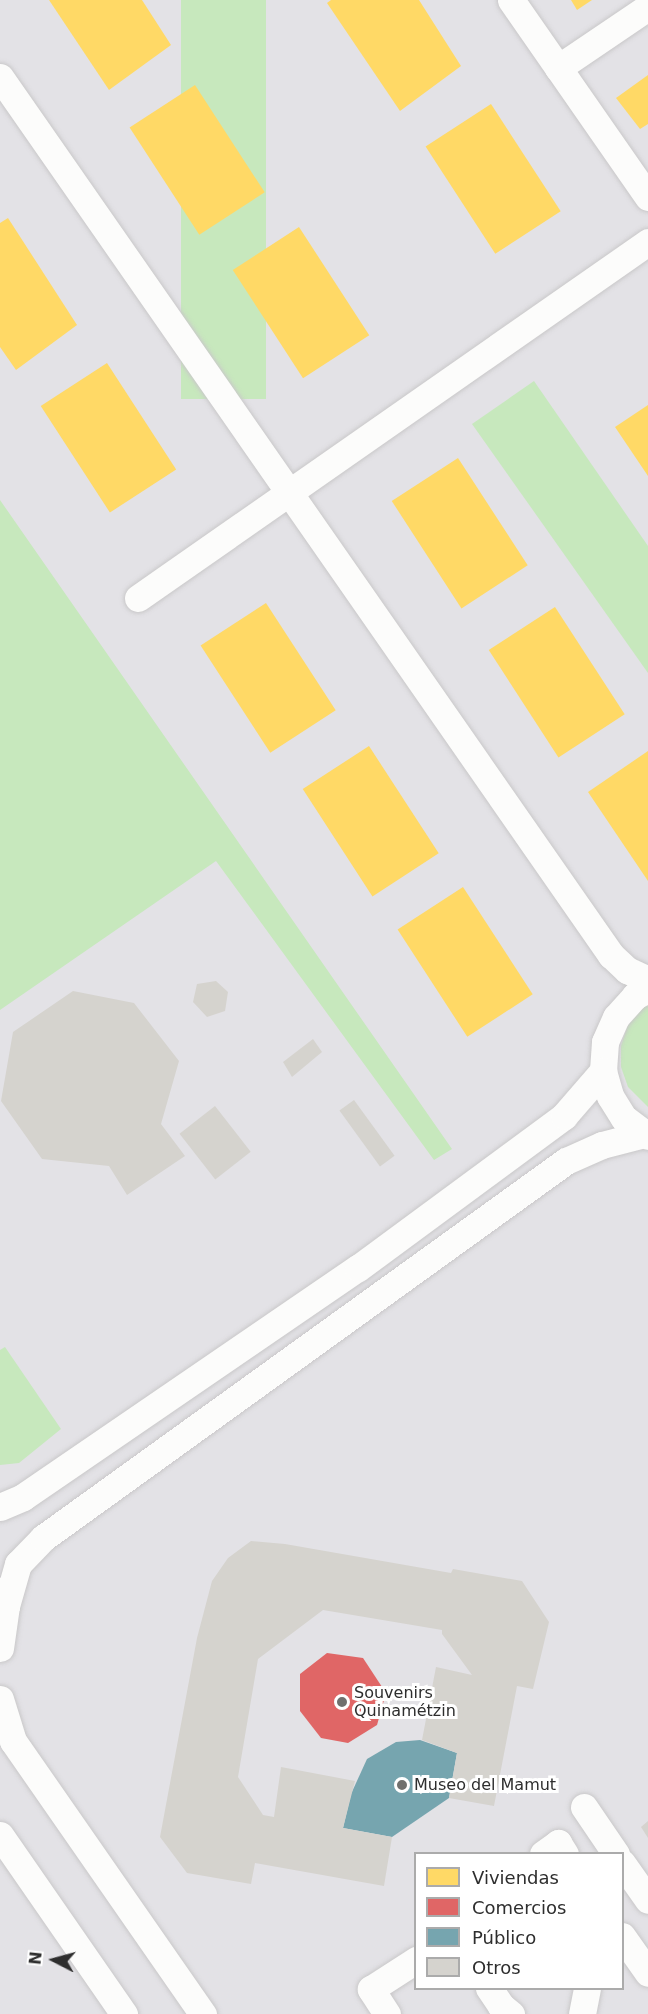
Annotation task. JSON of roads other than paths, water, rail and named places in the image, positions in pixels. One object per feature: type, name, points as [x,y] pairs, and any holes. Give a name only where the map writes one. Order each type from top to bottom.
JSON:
[{"type":"street","points":[[511,0],[648,197]]},
{"type":"street","points":[[558,68],[648,7]]},
{"type":"street","points":[[0,77],[611,955],[627,970],[648,980]]},
{"type":"street","points":[[138,598],[648,242]]},
{"type":"street","points":[[611,955],[618,994],[616,1017]]},
{"type":"street","points":[[646,1135],[624,1118],[614,1103],[603,1071],[605,1042],[616,1017],[635,996],[648,989]]},
{"type":"street","points":[[0,1507],[22,1497],[358,1268],[564,1116],[603,1071]]},
{"type":"street","points":[[1,1646],[3,1593],[18,1564],[43,1538],[566,1161],[602,1145],[646,1135]]},
{"type":"street","points":[[0,1699],[13,1742],[203,2014]]},
{"type":"street","points":[[584,1807],[615,1852]]},
{"type":"street","points":[[0,1835],[124,2014]]},
{"type":"street","points":[[546,1852],[558,1843],[564,1852]]},
{"type":"street","points":[[624,1866],[648,1900]]},
{"type":"street","points":[[626,1949],[648,1973]]},
{"type":"street","points":[[387,2014],[371,1989],[414,1961]]},
{"type":"street","points":[[582,2014],[587,1990]]},
{"type":"place","name":"Souvenirs Quinamétzin","points":[[342,1702]]},
{"type":"place","name":"Museo del Mamut","points":[[402,1785]]}]
